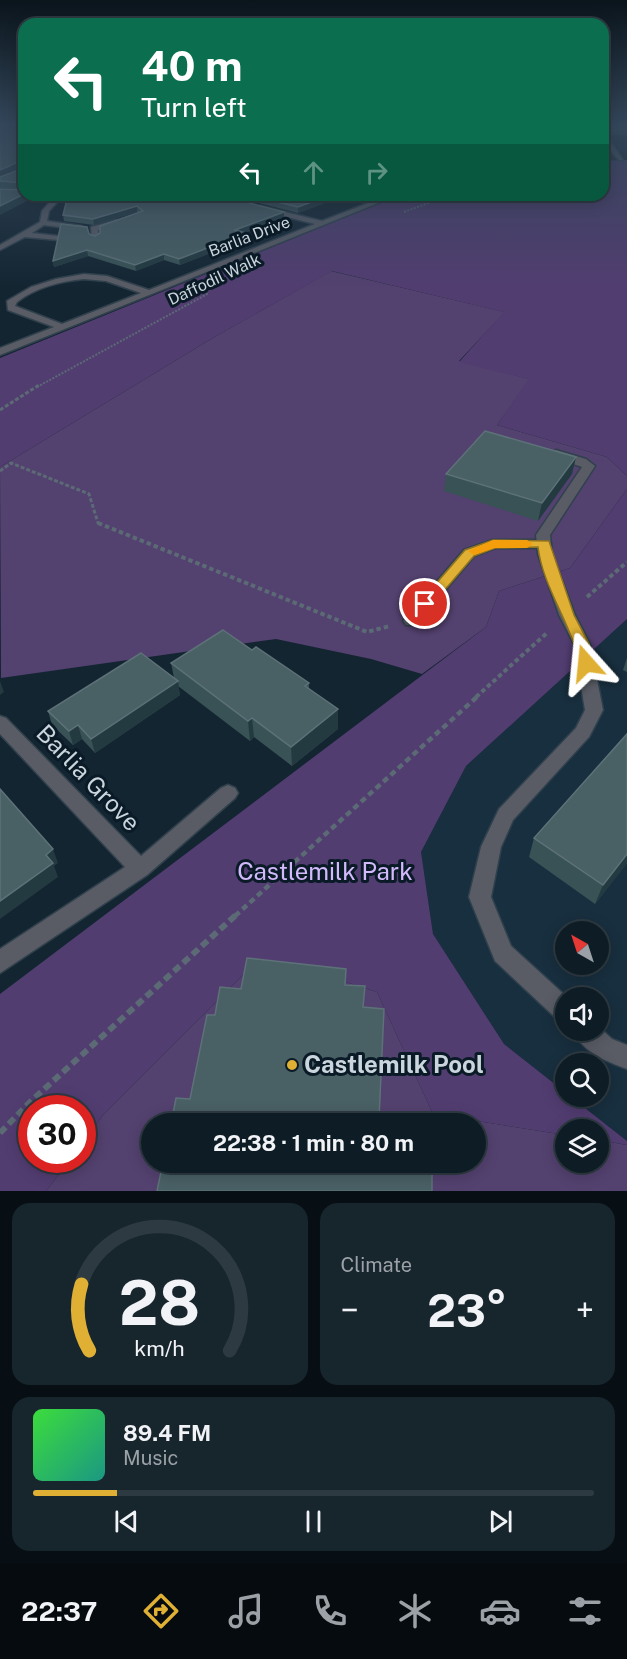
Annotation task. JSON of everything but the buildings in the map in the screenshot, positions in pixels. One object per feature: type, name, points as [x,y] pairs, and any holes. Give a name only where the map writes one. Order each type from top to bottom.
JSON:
[{"type":"street","points":[[1,247],[42,223],[46,211],[55,201]]},
{"type":"street","name":"Barlia Drive","points":[[0,352],[379,201]]},
{"type":"street","points":[[250,205],[323,224]]},
{"type":"street","points":[[42,223],[94,234],[127,220]]},
{"type":"street","points":[[23,234],[55,238]]},
{"type":"street","points":[[62,327],[11,308],[10,303],[29,291],[76,276],[102,276],[147,292]]},
{"type":"street","points":[[538,449],[589,466],[543,535],[545,554],[567,615],[582,644],[594,710],[583,732],[506,815],[491,847],[480,897],[503,954],[555,1002]]},
{"type":"street","points":[[411,621],[470,553],[493,544],[544,544]]},
{"type":"street","name":"Barlia Grove","points":[[0,723],[140,869]]},
{"type":"street","points":[[0,962],[140,869],[228,793]]},
{"type":"street","points":[[596,1041],[603,1048],[627,1057]]},
{"type":"path","points":[[397,215],[434,201]]},
{"type":"path","name":"Daffodil Walk","points":[[0,410],[84,360],[195,299],[216,290]]},
{"type":"path","points":[[0,471],[11,463],[89,494],[98,523],[368,632],[411,621]]},
{"type":"path","points":[[0,1133],[38,1094],[387,776],[627,562]]},
{"type":"shaded area","points":[[331,271],[505,312],[459,361],[530,379],[497,425],[607,457],[627,476],[627,489],[570,568],[499,591],[486,627],[422,674],[371,659],[276,639],[1,678],[0,467],[211,339]]},
{"type":"shaded area","points":[[627,619],[627,1141],[609,1127],[609,1119],[599,1119],[584,1107],[609,1107],[609,1053],[555,1053],[555,1084],[504,1044],[433,934],[421,852],[466,766]]},
{"type":"shaded area","points":[[280,961],[377,992],[433,1113],[141,1113],[141,1173],[486,1173],[486,1122],[555,1133],[555,1173],[609,1173],[609,1142],[627,1145],[627,1191],[46,1191],[60,1173],[96,1173],[96,1125],[103,1115],[248,970]]},
{"type":"green space","points":[[609,179],[627,179],[627,476],[607,457],[497,425],[529,379],[459,362],[504,312],[332,271],[211,339],[0,467],[0,358],[385,201],[609,201]]},
{"type":"green space","name":"Castlemilk Park","points":[[627,489],[627,619],[466,766],[421,852],[433,934],[504,1044],[555,1084],[555,1107],[584,1107],[599,1119],[555,1119],[555,1133],[486,1122],[486,1113],[433,1113],[377,992],[280,961],[248,970],[103,1115],[96,1125],[96,1095],[18,1095],[18,1173],[60,1173],[46,1191],[0,1191],[0,994],[486,627],[499,591],[570,568]]},
{"type":"green space","name":"Castlemilk Park","points":[[609,1127],[627,1141],[627,1145],[609,1142]]},
{"type":"slow traffic","points":[[474,551],[493,544],[527,544]]},
{"type":"place","name":"Castlemilk Pool","points":[[292,1065]]},
{"type":"route","points":[[425,604],[470,553],[493,544],[544,544],[545,554],[567,615],[582,644],[586,663]]}]
